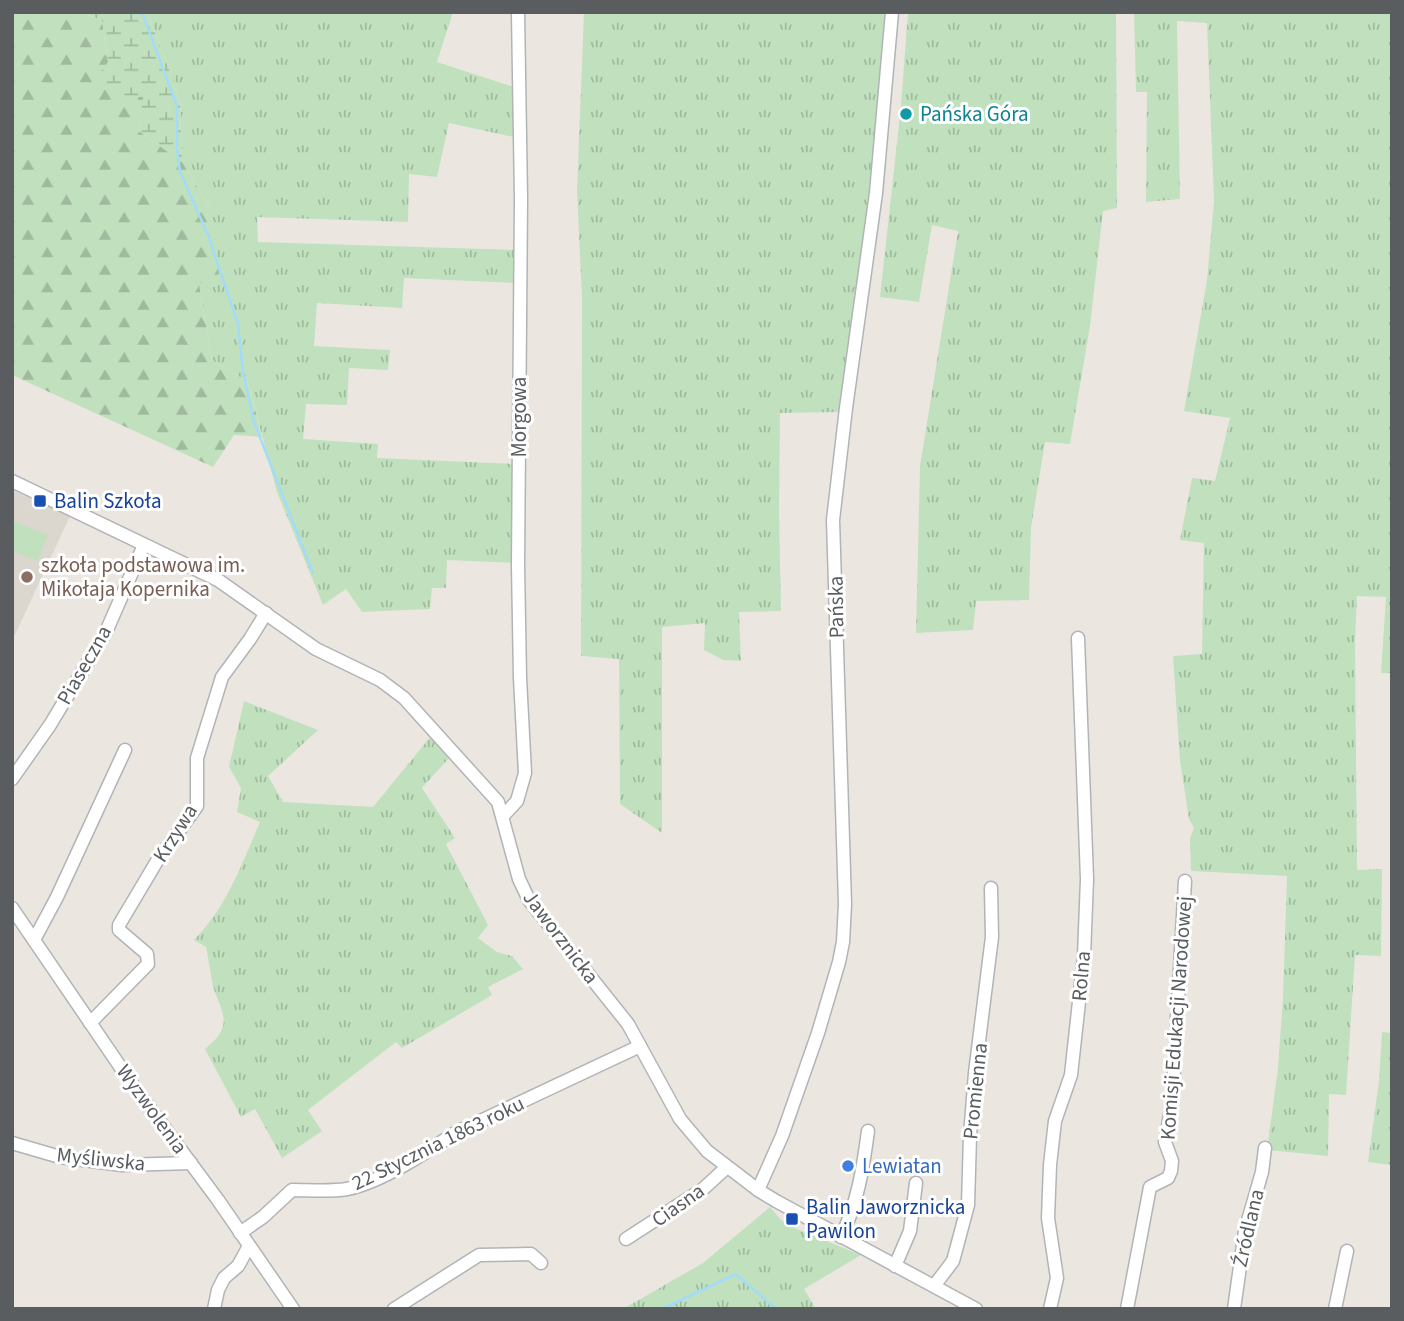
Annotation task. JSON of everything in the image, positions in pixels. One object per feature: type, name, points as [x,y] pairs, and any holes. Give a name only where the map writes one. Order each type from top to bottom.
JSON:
[{"type":"street","name":"Morgowa","points":[[503,816],[516,801],[525,773],[518,565],[521,199],[518,12]]},
{"type":"street","name":"Pańska","points":[[758,1190],[782,1136],[818,1033],[843,942],[845,904],[833,520],[841,442],[876,193],[892,12]]},
{"type":"street","name":"Jaworznicka","points":[[12,481],[218,580],[316,649],[380,680],[404,698],[490,790],[498,802],[519,879],[529,900],[628,1024],[680,1119],[696,1140],[758,1190],[976,1309]]},
{"type":"street","name":"Piaseczna","points":[[12,779],[50,725],[106,632],[144,545]]},
{"type":"street","name":"Krzywa","points":[[90,1023],[148,964],[147,954],[119,930],[119,925],[157,861],[197,806],[197,758],[222,677],[266,613]]},
{"type":"street","name":"Rolna","points":[[1050,1309],[1057,1278],[1048,1218],[1050,1165],[1055,1121],[1071,1075],[1084,956],[1087,892],[1078,638]]},
{"type":"street","points":[[34,940],[57,897],[125,750]]},
{"type":"street","name":"Komisji Edukacji Narodowej","points":[[1127,1309],[1150,1187],[1168,1178],[1171,1171],[1172,1161],[1165,1142],[1172,1104],[1185,881]]},
{"type":"street","name":"Promienna","points":[[934,1286],[953,1261],[968,1205],[974,1086],[992,937],[991,888]]},
{"type":"street","name":"Wyzwolenia","points":[[12,908],[132,1084],[240,1233],[289,1308]]},
{"type":"street","name":"22 Stycznia 1863 roku","points":[[240,1233],[263,1217],[292,1190],[335,1191],[369,1182],[430,1150],[455,1133],[640,1046]]},
{"type":"street","points":[[841,1237],[853,1213],[862,1179],[869,1131]]},
{"type":"street","name":"Myśliwska","points":[[12,1143],[60,1157],[122,1165],[191,1163]]},
{"type":"street","name":"Źródlana","points":[[1234,1309],[1245,1231],[1262,1172],[1265,1148]]},
{"type":"street","name":"Ciasna","points":[[626,1239],[703,1189],[727,1167]]},
{"type":"street","points":[[895,1266],[910,1231],[916,1183]]},
{"type":"street","points":[[214,1309],[218,1290],[225,1278],[238,1266],[248,1246]]},
{"type":"street","points":[[1335,1309],[1347,1251]]},
{"type":"street","points":[[394,1309],[479,1255],[531,1254],[541,1263]]},
{"type":"shaded area","name":"szkoła podstawowa im. Mikołaja Kopernika","points":[[12,490],[70,516],[14,637],[12,637]]},
{"type":"green space","points":[[12,12],[80,12],[102,20],[108,62],[144,97],[139,131],[182,162],[211,209],[219,274],[199,284],[212,360],[248,382],[262,437],[234,435],[213,467],[12,375]]},
{"type":"green space","points":[[80,12],[147,12],[180,105],[182,162],[139,131],[143,97],[125,96],[95,80],[108,62],[102,20]]},
{"type":"green space","points":[[147,12],[453,12],[437,62],[514,87],[514,137],[449,123],[437,177],[409,174],[408,222],[257,217],[258,242],[516,250],[515,283],[404,278],[402,308],[317,303],[314,346],[390,350],[388,370],[349,368],[347,405],[306,404],[303,439],[378,444],[377,458],[515,464],[514,563],[447,560],[446,588],[432,588],[430,609],[362,612],[346,589],[323,605],[277,492],[248,382],[212,360],[199,284],[211,209],[182,162],[180,105]]},
{"type":"green space","points":[[584,12],[888,12],[873,192],[841,412],[780,413],[781,611],[739,612],[741,661],[723,660],[704,650],[705,623],[662,627],[662,833],[620,804],[619,659],[581,656],[582,298],[577,191]]},
{"type":"green space","points":[[908,12],[1116,12],[1117,208],[1103,211],[1090,326],[1070,444],[1045,442],[1031,528],[1029,600],[976,601],[973,630],[916,633],[920,466],[958,231],[932,225],[919,302],[880,297],[901,106]]},
{"type":"green space","points":[[1134,12],[1392,12],[1392,673],[1381,673],[1386,597],[1357,596],[1355,641],[1357,870],[1382,869],[1381,956],[1355,955],[1346,1095],[1329,1094],[1328,1156],[1267,1150],[1278,1068],[1287,876],[1191,871],[1190,838],[1194,828],[1189,819],[1180,761],[1173,656],[1202,654],[1204,543],[1180,540],[1192,478],[1215,481],[1230,418],[1184,411],[1207,280],[1214,201],[1207,23],[1177,21],[1180,199],[1146,202],[1147,92],[1136,92]]},
{"type":"green space","points":[[12,521],[48,535],[37,561],[12,551]]},
{"type":"green space","points":[[244,701],[318,730],[268,776],[283,802],[373,807],[431,736],[450,757],[422,788],[455,838],[446,844],[488,925],[478,938],[497,952],[512,956],[523,969],[488,987],[492,995],[402,1048],[396,1042],[308,1110],[322,1131],[282,1158],[255,1109],[241,1117],[205,1049],[220,1033],[224,1019],[213,986],[206,947],[194,940],[225,899],[260,822],[237,812],[241,788],[229,767]]},
{"type":"green space","points":[[1382,1032],[1392,1033],[1392,1165],[1368,1162],[1379,1081]]},
{"type":"green space","points":[[770,1207],[781,1220],[797,1229],[861,1255],[804,1289],[816,1309],[623,1309],[703,1263]]},
{"type":"waterway","points":[[142,12],[177,106],[180,172],[208,235],[238,324],[243,372],[254,422],[313,573]]},
{"type":"waterway","points":[[662,1309],[736,1274],[776,1309]]},
{"type":"place","name":"Pańska Góra","points":[[906,114]]},
{"type":"place","name":"Balin Szkoła","points":[[40,501]]},
{"type":"place","name":"szkoła podstawowa im. Mikołaja Kopernika","points":[[27,577]]},
{"type":"place","name":"Lewiatan","points":[[848,1166]]},
{"type":"place","name":"Balin Jaworznicka Pawilon","points":[[792,1219]]}]
